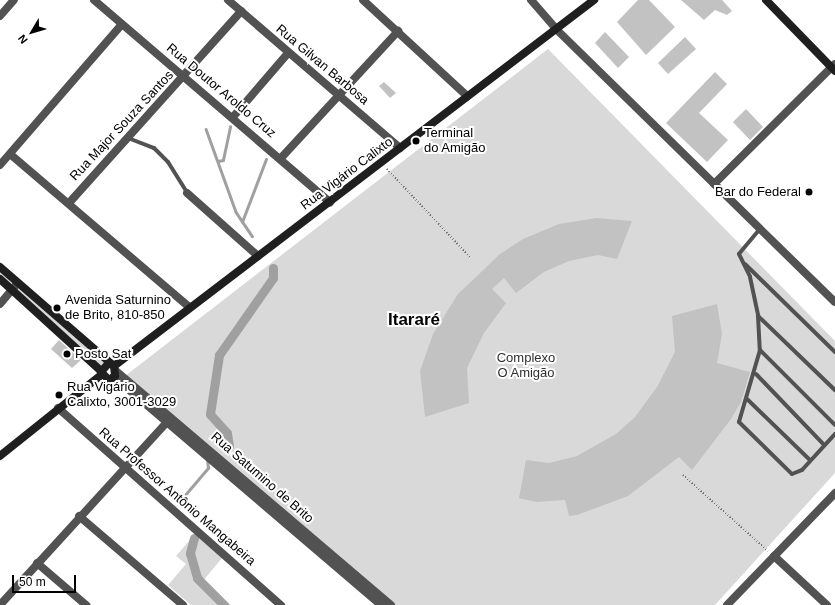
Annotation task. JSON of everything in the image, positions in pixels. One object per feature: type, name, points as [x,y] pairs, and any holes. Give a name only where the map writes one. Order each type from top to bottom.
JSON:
[{"type":"main road","name":"Rua Vigário Calixto","points":[[101,373],[113,369],[189,307],[330,202],[594,0]]},
{"type":"main road","points":[[766,0],[834,68]]},
{"type":"main road","name":"Rua Satumino de Brito","points":[[0,267],[15,286],[101,373]]},
{"type":"main road","name":"Rua Satumino de Brito","points":[[0,279],[15,286],[113,369]]},
{"type":"main road","points":[[0,456],[101,373],[107,379],[113,369]]},
{"type":"street","points":[[0,16],[14,0]]},
{"type":"street","name":"Rua Doutor Aroldo Cruz","points":[[94,0],[281,158],[330,202]]},
{"type":"street","name":"Rua Gilvan Barbosa","points":[[228,0],[400,148]]},
{"type":"street","points":[[363,0],[467,96]]},
{"type":"street","points":[[531,0],[556,29],[835,302]]},
{"type":"street","name":"Rua Major Souza Santos","points":[[68,203],[185,76],[241,11]]},
{"type":"street","points":[[0,165],[122,24]]},
{"type":"street","points":[[281,158],[340,96],[398,31]]},
{"type":"street","points":[[233,117],[288,53]]},
{"type":"street","points":[[714,184],[834,68]]},
{"type":"street","points":[[10,154],[189,307]]},
{"type":"street","points":[[187,193],[258,256]]},
{"type":"street","points":[[0,304],[15,286]]},
{"type":"street","name":"Rua Satumino de Brito","points":[[113,369],[380,603],[391,605]]},
{"type":"street","name":"Rua Professor Antônio Mangabeira","points":[[58,408],[281,605]]},
{"type":"street","points":[[4,601],[79,516],[170,419]]},
{"type":"street","points":[[727,605],[835,493]]},
{"type":"street","points":[[79,516],[183,605]]},
{"type":"street","points":[[774,556],[827,605]]},
{"type":"street","points":[[38,563],[86,605]]},
{"type":"lane","points":[[128,138],[154,148],[168,162],[187,193]]},
{"type":"lane","points":[[760,230],[740,250],[742,261],[750,276],[758,316],[760,350],[756,374],[739,422],[788,472],[802,470],[835,434]]},
{"type":"lane","points":[[742,261],[835,352]]},
{"type":"lane","points":[[758,316],[835,390]]},
{"type":"lane","points":[[760,350],[835,425]]},
{"type":"lane","points":[[756,374],[824,445]]},
{"type":"lane","points":[[747,399],[810,460]]},
{"type":"path","points":[[381,163],[471,258]]},
{"type":"path","points":[[683,475],[774,556]]},
{"type":"green space","name":"Complexo O Amigão","points":[[548,49],[835,341],[835,473],[715,605],[390,605],[125,376]]},
{"type":"green space","points":[[0,268],[105,363],[100,368],[0,277]]},
{"type":"green space","points":[[195,534],[222,558],[203,581],[231,605],[191,605],[168,585],[186,564],[176,556]]},
{"type":"building","points":[[638,0],[649,0],[675,27],[646,55],[617,22]]},
{"type":"building","points":[[681,0],[722,0],[732,11],[727,15],[715,10],[704,20]]},
{"type":"building","points":[[605,32],[629,57],[618,68],[595,43]]},
{"type":"building","points":[[685,37],[696,49],[668,74],[658,63]]},
{"type":"building","points":[[715,72],[727,84],[699,113],[728,140],[707,162],[666,123]]},
{"type":"building","points":[[384,82],[396,93],[390,98],[379,86]]},
{"type":"building","points":[[746,109],[763,127],[750,140],[733,122]]},
{"type":"building","points":[[596,218],[632,221],[617,259],[598,255],[569,261],[544,272],[516,293],[504,278],[492,289],[506,303],[484,333],[467,368],[469,403],[425,417],[420,371],[433,334],[458,294],[500,254],[523,239],[559,224]]},
{"type":"building","points":[[717,304],[722,334],[717,363],[750,372],[741,402],[731,419],[692,470],[679,457],[628,496],[577,515],[569,516],[565,500],[536,502],[519,498],[526,460],[549,463],[577,456],[616,434],[635,417],[657,387],[675,352],[672,316]]},
{"type":"building","name":"Posto Sat","points":[[59,340],[81,360],[72,368],[51,349]]},
{"type":"waterway","points":[[218,161],[223,160],[230,127]]},
{"type":"waterway","points":[[206,129],[236,212],[252,236]]},
{"type":"waterway","points":[[242,222],[266,159]]},
{"type":"waterway","points":[[229,446],[227,433],[210,414],[219,355],[273,278],[273,268]]},
{"type":"waterway","points":[[179,502],[208,468],[207,460]]},
{"type":"waterway","points":[[194,538],[190,553],[197,578],[224,605]]},
{"type":"place","name":"Terminal do Amigão","points":[[416,141]]},
{"type":"place","name":"Bar do Federal","points":[[809,192]]},
{"type":"place","name":"Avenida Saturnino de Brito, 810-850","points":[[57,308]]},
{"type":"place","name":"Posto Sat","points":[[67,354]]},
{"type":"place","name":"Rua Vigário Calixto, 3001-3029","points":[[59,395]]},
{"type":"district","name":"Itararé","points":[[414,320]]}]
